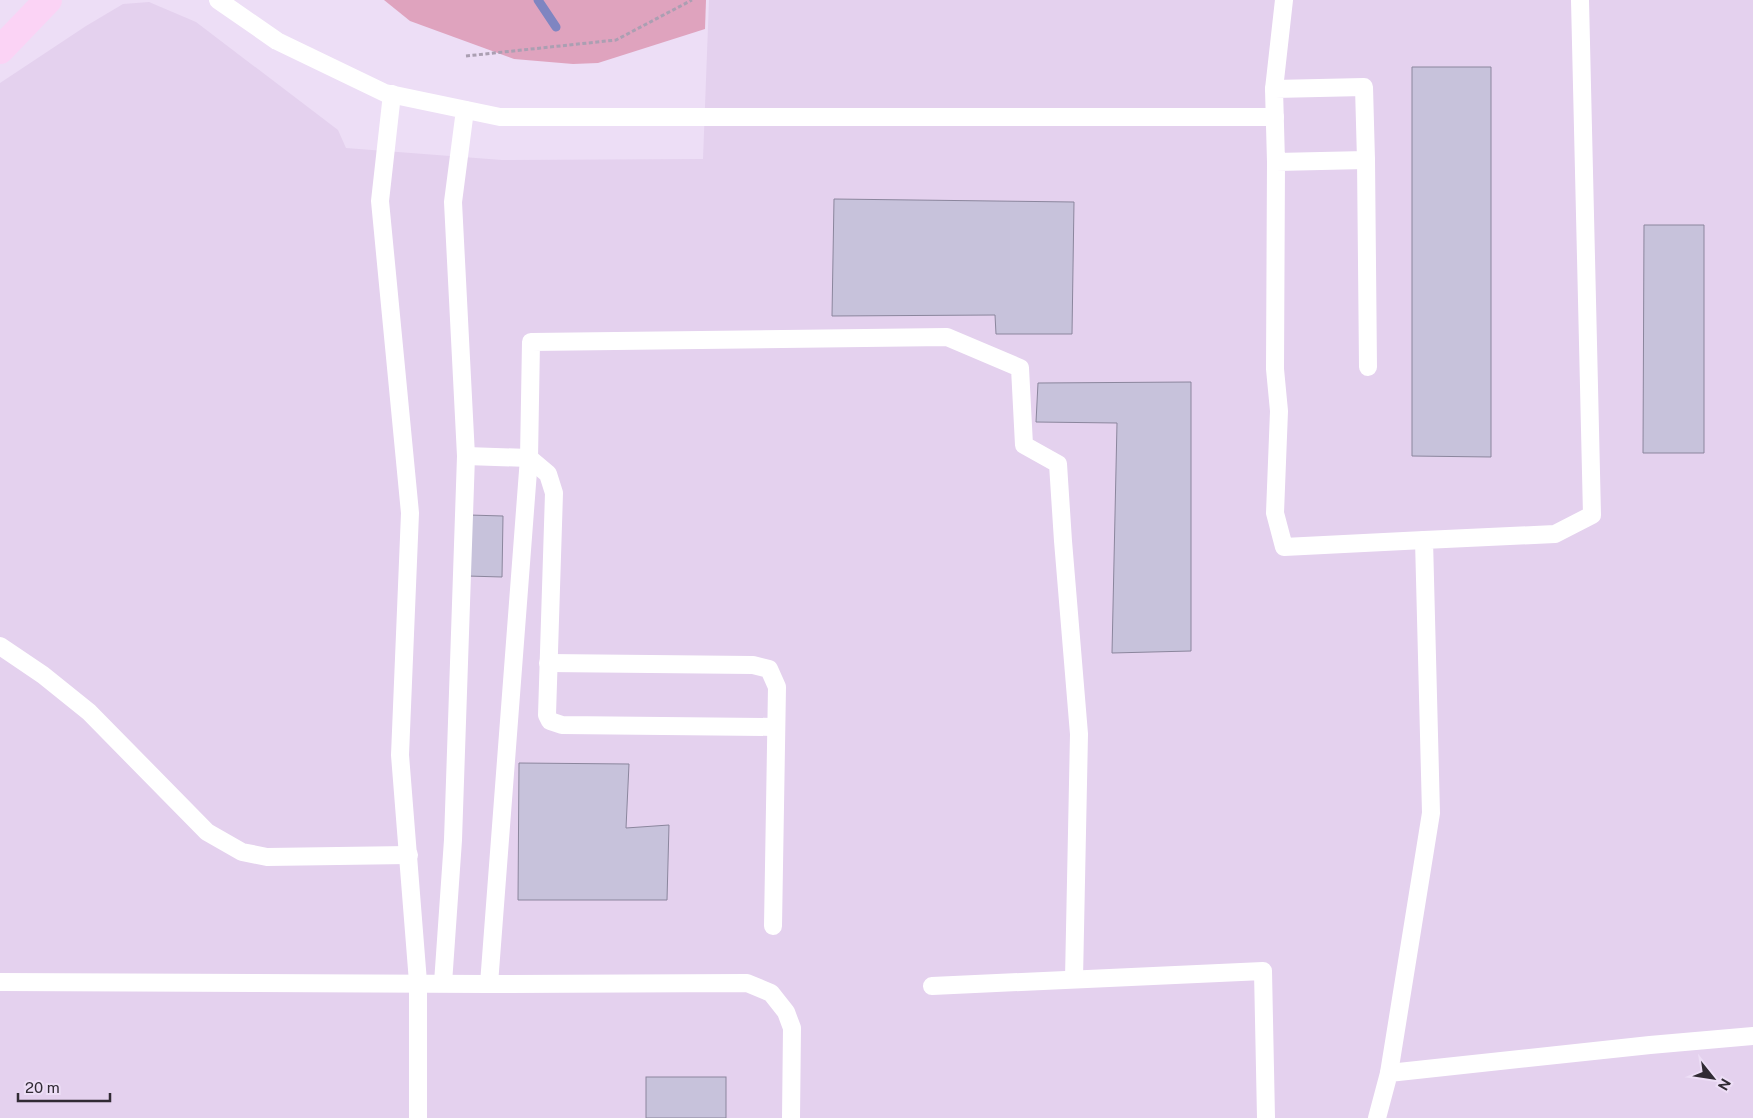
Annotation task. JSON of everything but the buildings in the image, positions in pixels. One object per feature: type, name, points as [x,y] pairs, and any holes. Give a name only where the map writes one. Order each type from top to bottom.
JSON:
[{"type":"main road","points":[[0,50],[48,0]]},
{"type":"lane","points":[[1284,0],[1274,89],[1276,162],[1275,369],[1278,411],[1275,513],[1284,547],[1555,534],[1592,515],[1580,0]]},
{"type":"lane","points":[[218,1],[277,41],[385,93],[500,118],[1275,117]]},
{"type":"lane","points":[[1274,89],[1364,87],[1368,367]]},
{"type":"lane","points":[[392,94],[380,201],[410,513],[400,755],[418,982],[418,1118]]},
{"type":"lane","points":[[443,983],[454,840],[466,456],[453,202],[465,110]]},
{"type":"lane","points":[[1276,162],[1366,160]]},
{"type":"lane","points":[[489,984],[529,458],[531,342],[947,336],[1020,368],[1024,445],[1058,464],[1079,734],[1074,979]]},
{"type":"lane","points":[[466,456],[529,458],[548,474],[554,492],[548,663],[548,715],[550,721],[556,724],[776,727]]},
{"type":"lane","points":[[1377,1118],[1389,1072],[1431,813],[1424,540]]},
{"type":"lane","points":[[0,646],[43,675],[89,712],[207,832],[242,852],[267,857],[408,855]]},
{"type":"lane","points":[[548,663],[753,665],[769,669],[777,687],[773,926]]},
{"type":"lane","points":[[932,986],[1263,971],[1266,1118]]},
{"type":"lane","points":[[0,982],[746,983],[771,993],[786,1012],[792,1028],[791,1118]]},
{"type":"lane","points":[[1389,1072],[1753,1036]]},
{"type":"path","points":[[466,56],[616,40],[692,0]]},
{"type":"shaded area","points":[[384,0],[706,0],[705,29],[598,63],[573,64],[514,59],[410,21]]},
{"type":"shaded area","points":[[709,0],[1753,0],[1753,1118],[0,1118],[0,83],[123,4],[149,2],[196,22],[338,130],[346,148],[502,160],[703,159]]},
{"type":"waterway","points":[[538,0],[556,27]]}]
